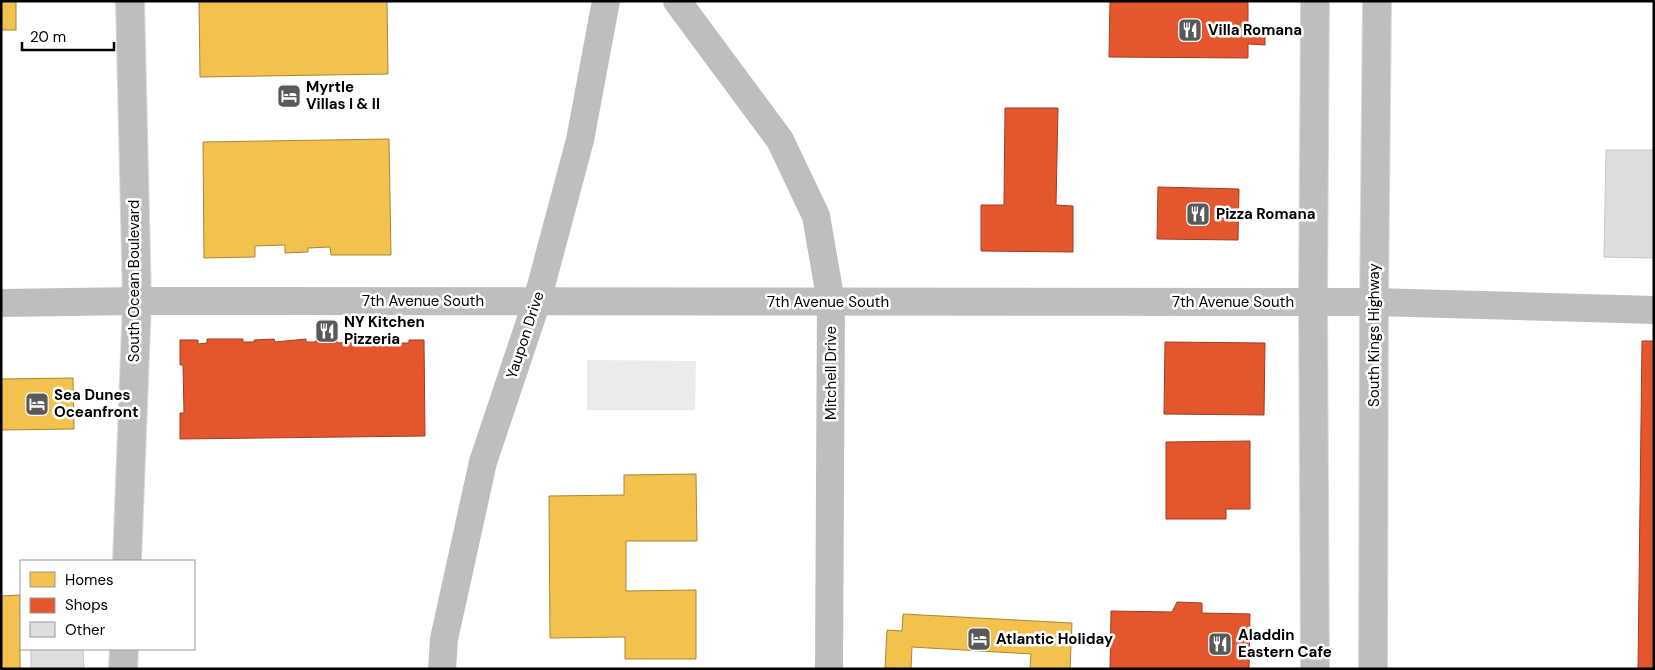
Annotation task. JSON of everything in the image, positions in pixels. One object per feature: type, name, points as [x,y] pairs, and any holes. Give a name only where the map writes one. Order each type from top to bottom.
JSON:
[{"type":"street","name":"South Ocean Boulevard","points":[[127,560],[137,301],[130,1]]},
{"type":"street","name":"Yaupon Drive","points":[[442,669],[444,639],[483,462],[537,301],[580,140],[606,1]]},
{"type":"street","name":"Mitchell Drive","points":[[677,1],[780,140],[816,216],[831,302],[829,669]]},
{"type":"street","points":[[1315,1],[1313,302],[1315,669]]},
{"type":"street","name":"South Kings Highway","points":[[1373,669],[1377,1]]},
{"type":"street","name":"7th Avenue South","points":[[1,303],[137,301],[1374,302],[1654,310]]},
{"type":"street","points":[[123,669],[124,650]]},
{"type":"shaded area","points":[[587,360],[696,361],[695,410],[587,410]]},
{"type":"building: Homes","points":[[1,1],[16,1],[16,30],[1,30]]},
{"type":"building: Homes","points":[[199,1],[387,1],[388,74],[200,77]]},
{"type":"building: Homes","points":[[389,139],[391,255],[331,255],[330,247],[308,248],[308,252],[285,253],[285,245],[255,246],[255,257],[204,258],[203,142]]},
{"type":"building: Homes","name":"Sea Dunes Oceanfront","points":[[73,378],[74,429],[1,430],[1,379]]},
{"type":"building: Homes","points":[[696,474],[697,541],[626,541],[626,591],[696,590],[696,659],[625,659],[625,637],[550,638],[549,496],[624,495],[624,475]]},
{"type":"building: Homes","points":[[20,595],[20,669],[1,669],[1,596]]},
{"type":"building: Homes","name":"Atlantic Holiday","points":[[903,614],[1072,623],[1070,669],[1030,669],[1031,654],[912,647],[911,669],[885,668],[887,630],[902,631]]},
{"type":"building: Shops","points":[[1110,1],[1248,1],[1248,28],[1265,29],[1265,45],[1248,44],[1248,58],[1109,57]]},
{"type":"building: Shops","points":[[1005,108],[1058,108],[1056,205],[1073,206],[1073,252],[981,251],[981,205],[1004,205]]},
{"type":"building: Shops","name":"Pizza Romana","points":[[1158,187],[1239,189],[1238,240],[1157,239]]},
{"type":"building: Shops","points":[[207,339],[243,339],[243,342],[254,342],[254,340],[274,339],[275,342],[306,339],[306,342],[337,340],[337,343],[398,339],[398,343],[409,343],[409,340],[424,340],[425,436],[180,439],[180,413],[184,413],[183,365],[180,365],[180,340],[198,340],[198,344],[207,343]]},
{"type":"building: Shops","points":[[1642,341],[1654,341],[1654,669],[1638,669]]},
{"type":"building: Shops","points":[[1165,342],[1265,343],[1264,415],[1164,414]]},
{"type":"building: Shops","points":[[1250,441],[1250,509],[1226,509],[1226,519],[1166,519],[1166,442]]},
{"type":"building: Shops","points":[[1177,602],[1202,603],[1202,613],[1250,614],[1249,669],[1110,669],[1111,611],[1172,612]]},
{"type":"building: Other","points":[[1606,150],[1654,150],[1654,258],[1604,257]]},
{"type":"building: Other","points":[[31,650],[83,650],[84,669],[31,669]]},
{"type":"place","name":"Villa Romana","points":[[1190,30]]},
{"type":"place","name":"Myrtle Villas I & II","points":[[289,96]]},
{"type":"place","name":"Pizza Romana","points":[[1198,214]]},
{"type":"place","name":"NY Kitchen Pizzeria","points":[[327,331]]},
{"type":"place","name":"Sea Dunes Oceanfront","points":[[37,404]]},
{"type":"place","name":"Atlantic Holiday","points":[[979,639]]},
{"type":"place","name":"Aladdin Eastern Cafe","points":[[1220,644]]}]
